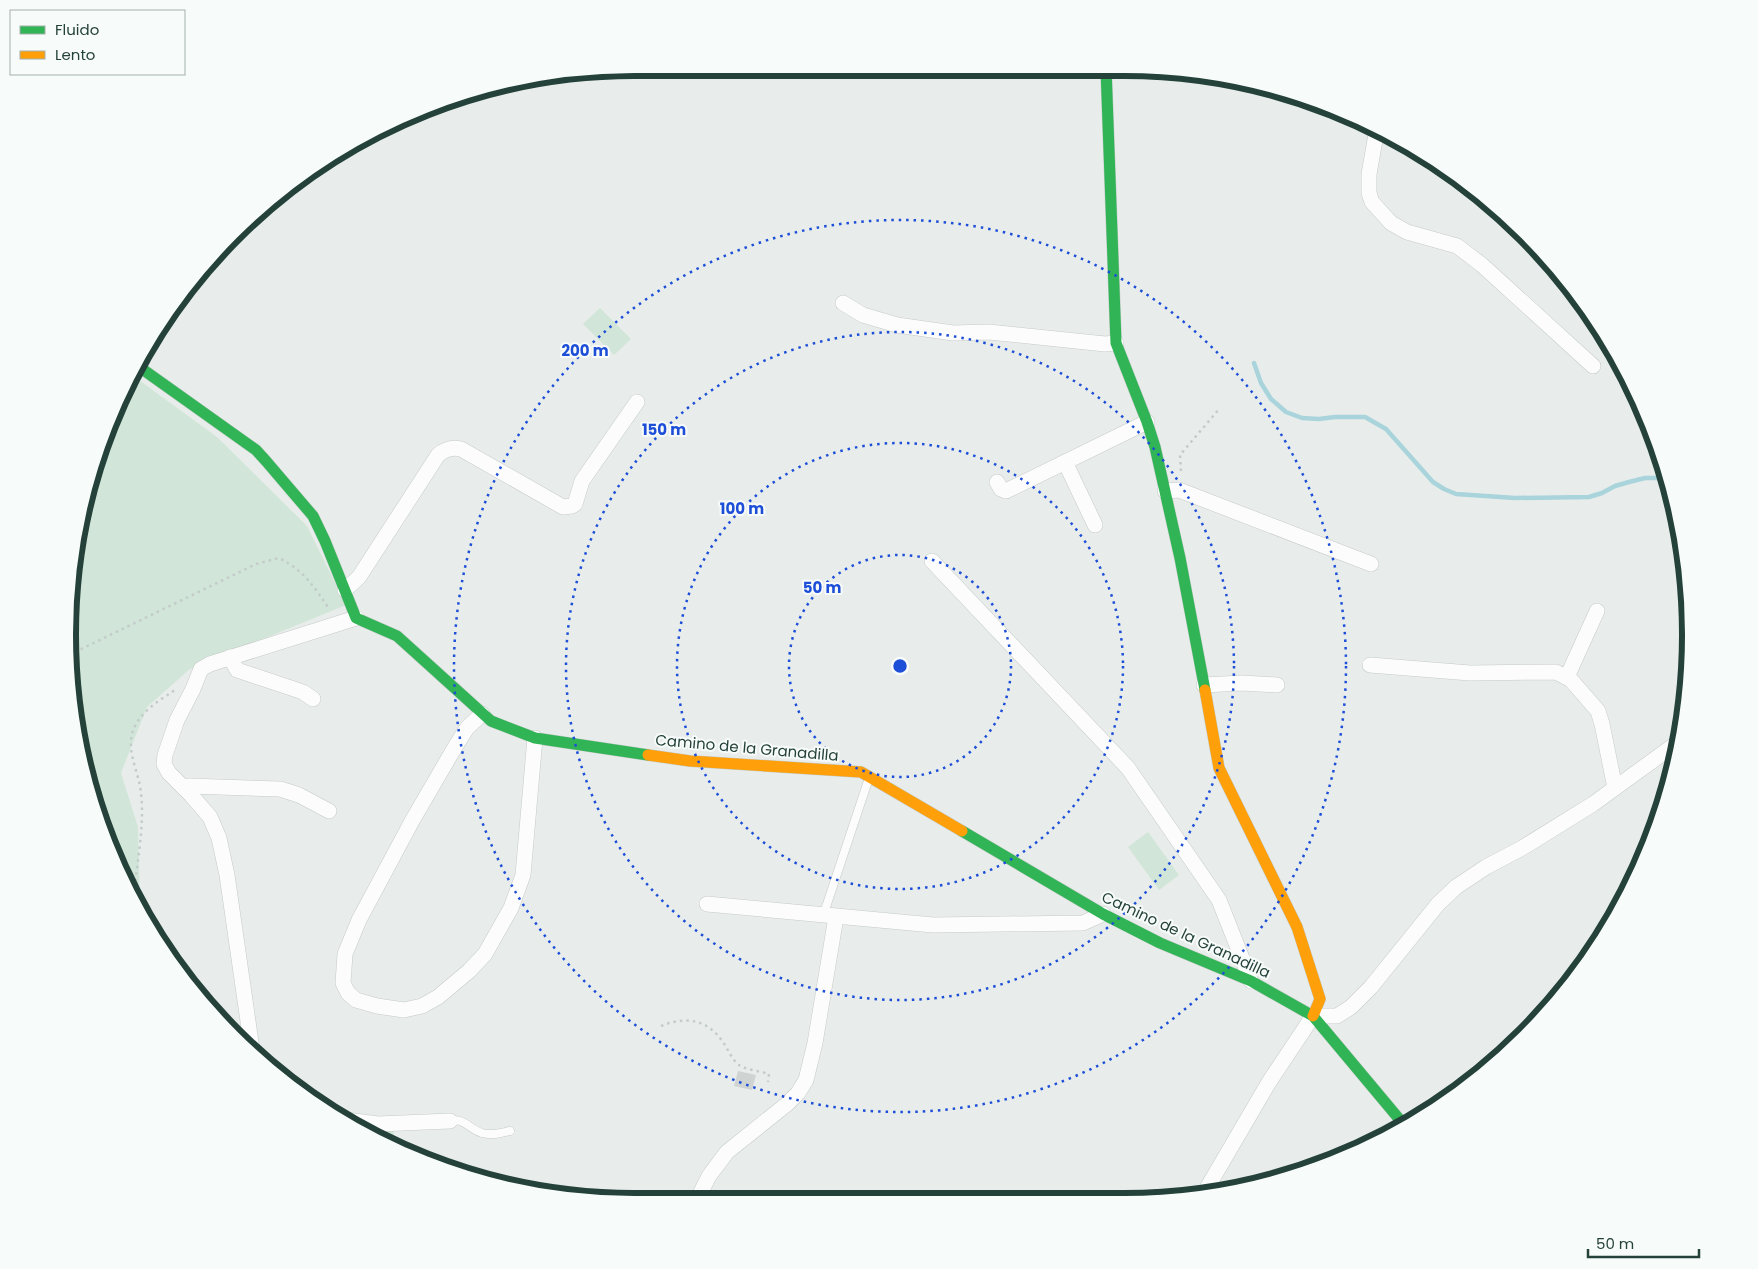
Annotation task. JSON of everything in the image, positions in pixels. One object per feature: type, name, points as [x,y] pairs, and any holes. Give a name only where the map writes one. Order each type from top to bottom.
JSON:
[{"type":"street","points":[[1106,76],[1116,343],[1155,447],[1180,558],[1219,768],[1297,927],[1320,999],[1313,1016],[1269,1082],[1208,1186]]},
{"type":"street","points":[[1376,137],[1369,174],[1369,193],[1372,202],[1390,223],[1407,232],[1457,246],[1489,272],[1593,366]]},
{"type":"street","points":[[843,303],[863,314],[897,325],[953,333],[989,332],[1105,344],[1116,343]]},
{"type":"street","points":[[143,370],[256,450],[313,516],[356,618],[230,657],[202,669],[177,720],[165,755],[164,764],[169,773],[210,817],[219,838],[228,875],[251,1039]]},
{"type":"street","points":[[345,590],[360,577],[438,455],[443,451],[455,447],[461,449],[563,507],[568,508],[578,500],[582,482],[636,402]]},
{"type":"street","points":[[997,482],[1001,489],[1006,491],[1147,422]]},
{"type":"street","points":[[1066,462],[1095,525]]},
{"type":"street","points":[[1165,491],[1179,490],[1371,564]]},
{"type":"street","points":[[932,561],[1128,768],[1219,900],[1252,981]]},
{"type":"street","points":[[1567,677],[1597,611]]},
{"type":"street","name":"Camino de la Granadilla","points":[[356,618],[397,636],[491,721],[535,738],[690,761],[861,772],[1103,914],[1160,943],[1252,981],[1313,1016],[1400,1120]]},
{"type":"street","points":[[230,657],[237,670],[303,692],[313,699]]},
{"type":"street","points":[[1370,665],[1470,673],[1556,672],[1567,677],[1598,711],[1615,788]]},
{"type":"street","points":[[1204,685],[1242,683],[1278,685]]},
{"type":"street","points":[[482,714],[467,728],[455,747],[412,821],[359,920],[345,954],[343,984],[348,993],[356,1000],[377,1006],[404,1010],[422,1006],[438,997],[469,971],[485,954],[511,908],[523,874],[535,738]]},
{"type":"street","points":[[1313,1016],[1337,1016],[1351,1007],[1371,986],[1438,904],[1456,887],[1486,867],[1522,848],[1593,804],[1670,749]]},
{"type":"street","points":[[183,787],[280,789],[299,795],[329,811]]},
{"type":"street","points":[[706,904],[829,917],[933,925],[1083,923],[1103,914]]},
{"type":"street","points":[[700,1193],[709,1176],[727,1152],[787,1104],[798,1093],[806,1080],[815,1043],[829,917]]},
{"type":"street","points":[[363,1122],[378,1124],[450,1121]]},
{"type":"lane","points":[[829,917],[869,776]]},
{"type":"lane","points":[[450,1121],[464,1121],[470,1128],[483,1133],[497,1134],[510,1131]]},
{"type":"path","points":[[1181,471],[1180,455],[1220,408]]},
{"type":"path","points":[[76,651],[256,564],[279,558],[295,566],[306,577],[331,612],[341,622]]},
{"type":"path","points":[[135,883],[142,816],[140,787],[132,759],[130,743],[135,727],[143,713],[178,688]]},
{"type":"path","points":[[661,1026],[683,1019],[692,1020],[712,1029],[740,1066],[769,1074],[768,1082]]},
{"type":"green space","points":[[600,308],[631,339],[614,355],[583,324]]},
{"type":"green space","points":[[138,380],[217,437],[307,526],[346,605],[190,669],[147,707],[121,773],[138,827],[140,892],[119,848],[95,779],[81,707],[77,671],[76,634],[81,562],[95,490],[119,421]]},
{"type":"green space","points":[[1148,832],[1179,875],[1159,890],[1128,847]]},
{"type":"green space","points":[[374,1128],[394,1129],[394,1138]]},
{"type":"building","points":[[738,1071],[756,1075],[752,1090],[734,1086]]},
{"type":"waterway","points":[[1254,363],[1261,383],[1271,399],[1286,412],[1302,418],[1365,417],[1386,429],[1433,482],[1456,494],[1515,498],[1589,497],[1615,486],[1645,478],[1659,478]]},
{"type":"traffic: fast","points":[[1106,76],[1116,343],[1155,447],[1180,558],[1205,690]]},
{"type":"traffic: fast","points":[[143,370],[256,450],[266,461],[313,516],[356,618],[397,636],[491,721],[535,738],[648,755]]},
{"type":"traffic: fast","points":[[962,831],[1103,914],[1160,943],[1251,981],[1313,1016],[1400,1120]]},
{"type":"traffic: slow","points":[[1205,690],[1219,768],[1297,927],[1320,999],[1313,1016]]},
{"type":"traffic: slow","points":[[648,755],[690,761],[861,772],[962,831]]}]
